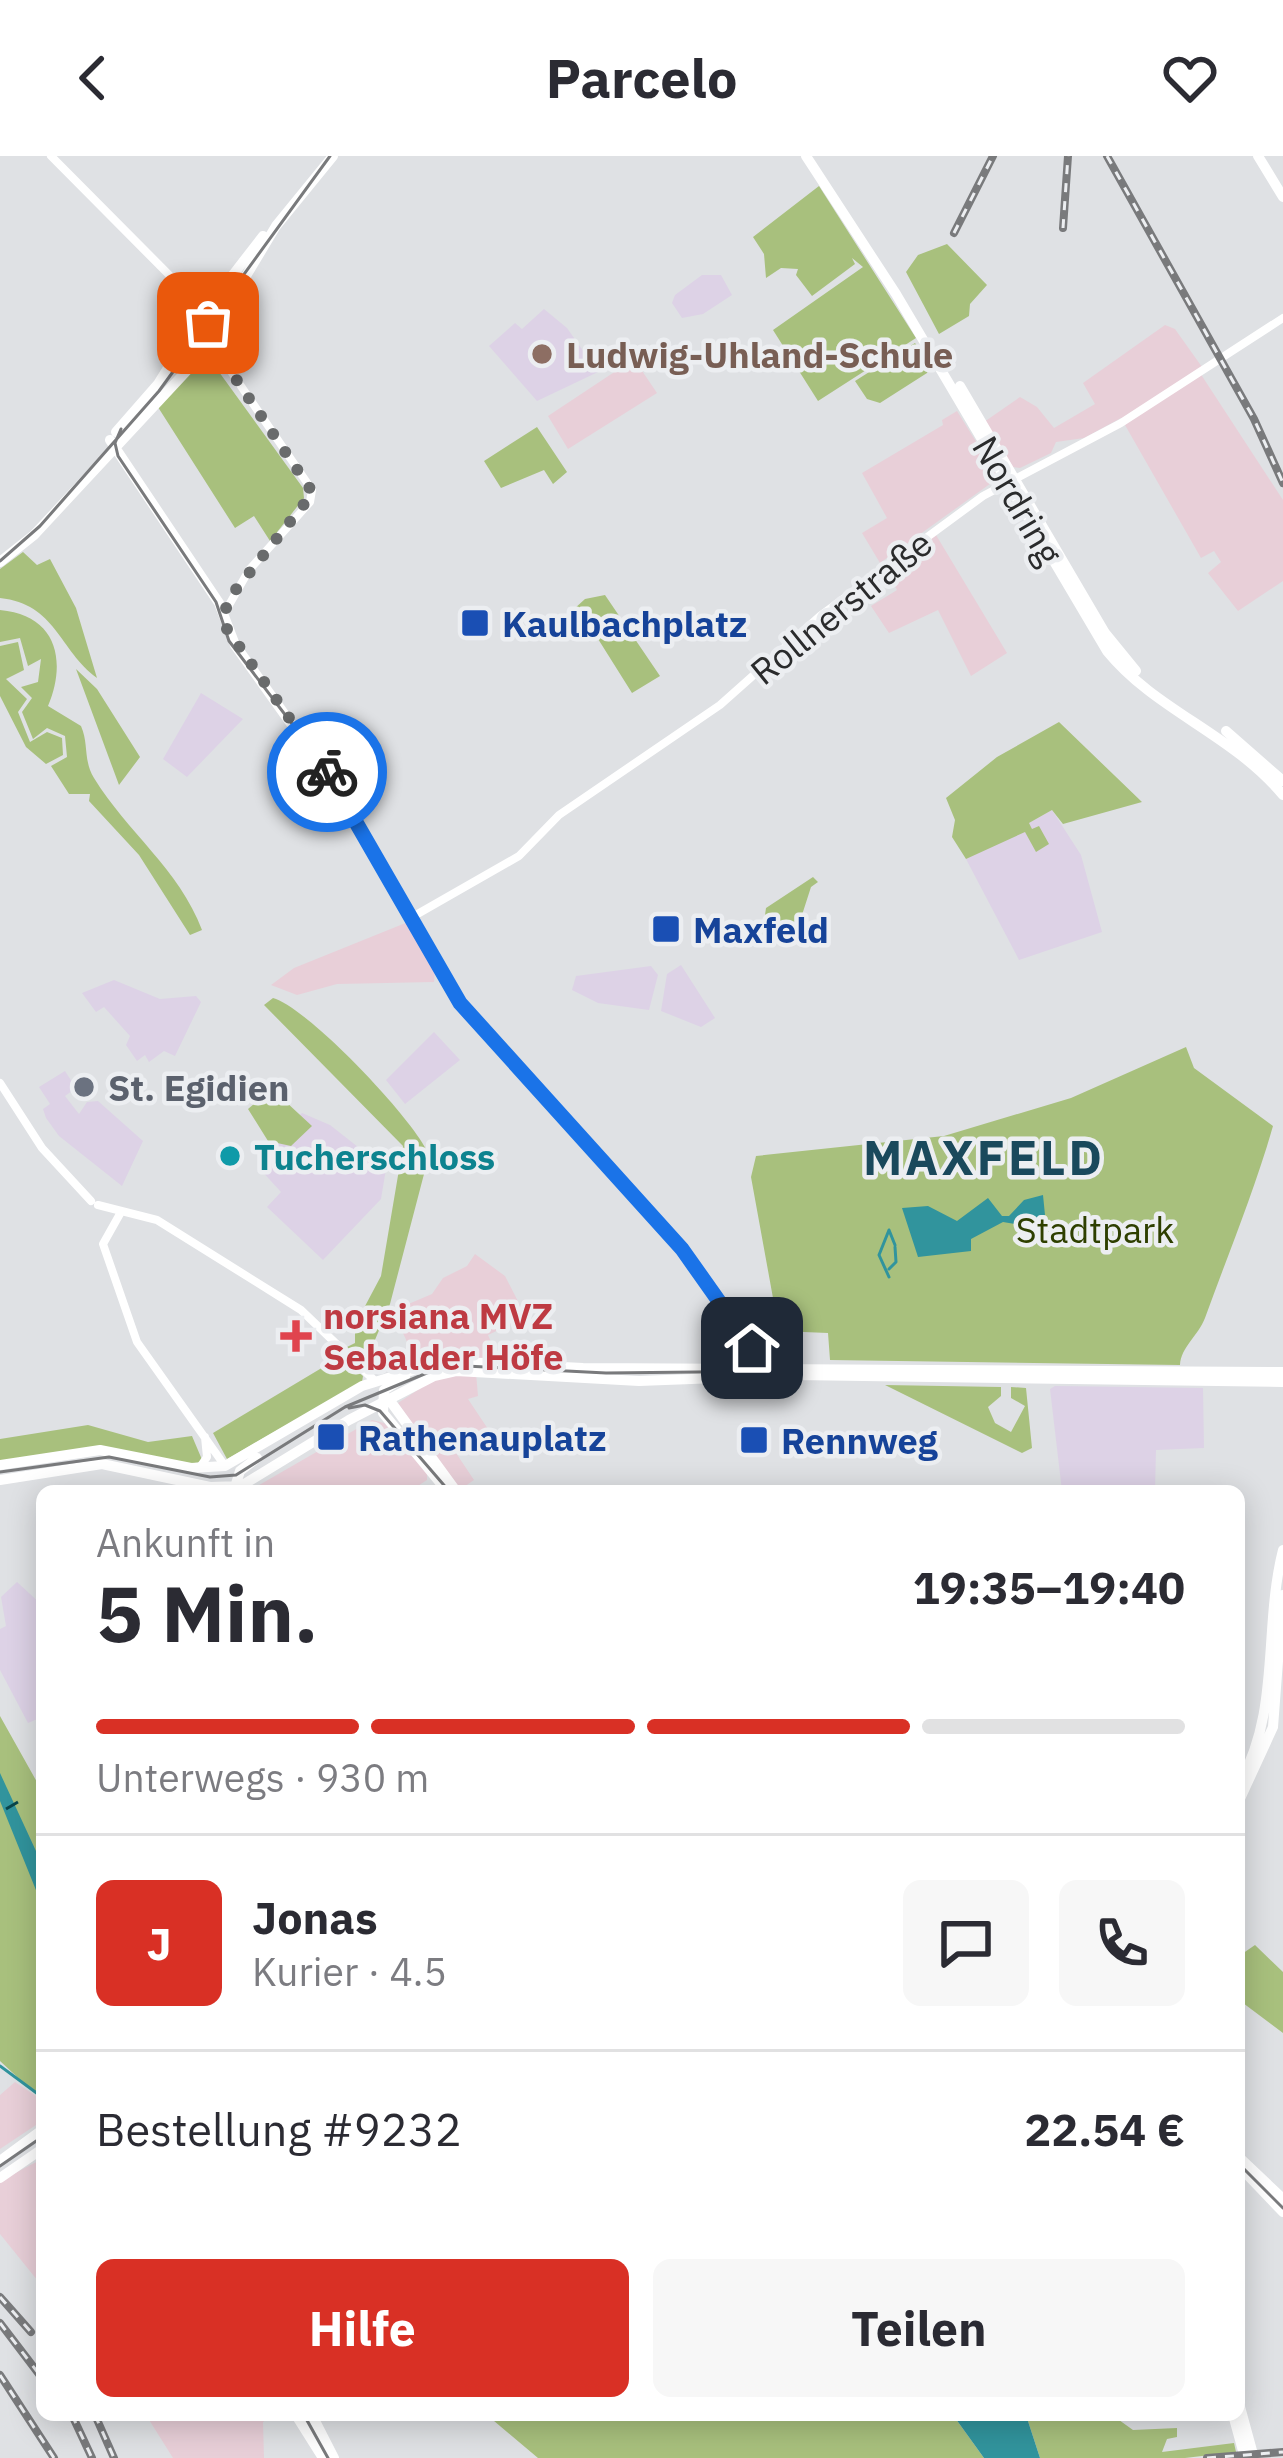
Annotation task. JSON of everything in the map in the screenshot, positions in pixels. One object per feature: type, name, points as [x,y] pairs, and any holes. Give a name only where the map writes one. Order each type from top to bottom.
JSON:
[{"type":"main road","points":[[0,560],[34,536],[111,442],[330,156]]},
{"type":"main road","name":"Nordring","points":[[809,156],[1124,658],[1159,690],[1245,744],[1283,781]]},
{"type":"main road","points":[[1258,156],[1283,197]]},
{"type":"main road","points":[[111,442],[189,370],[236,282]]},
{"type":"main road","points":[[111,442],[224,614],[235,645],[301,732],[460,1003],[682,1249],[768,1373]]},
{"type":"main road","name":"Nordring","points":[[1011,480],[1116,662],[1154,694],[1232,743],[1283,795]]},
{"type":"main road","points":[[735,1369],[748,1358],[746,1340]]},
{"type":"main road","points":[[247,1485],[435,1363],[768,1373]]},
{"type":"main road","points":[[0,1465],[105,1450],[198,1469],[225,1466],[383,1395],[456,1371],[639,1381],[768,1373],[1283,1372]]},
{"type":"main road","points":[[1040,1374],[1283,1382]]},
{"type":"main road","points":[[359,1415],[383,1395]]},
{"type":"main road","points":[[383,1395],[447,1485]]},
{"type":"main road","points":[[242,1485],[240,1471],[272,1442]]},
{"type":"main road","points":[[0,1480],[102,1464],[201,1485]]},
{"type":"main road","points":[[225,1466],[240,1485]]},
{"type":"main road","points":[[1245,1769],[1266,1717],[1274,1590],[1283,1550]]},
{"type":"main road","points":[[1245,1788],[1273,1727],[1283,1595]]},
{"type":"main road","points":[[0,2177],[36,2137]]},
{"type":"main road","points":[[0,2158],[36,2153]]},
{"type":"main road","points":[[1245,2162],[1283,2199]]},
{"type":"main road","points":[[1245,2172],[1283,2212]]},
{"type":"main road","points":[[300,2421],[322,2458]]},
{"type":"main road","points":[[315,2421],[334,2458]]},
{"type":"main road","points":[[1235,2421],[1244,2458]]},
{"type":"main road","points":[[1244,2421],[1254,2458]]},
{"type":"street","points":[[51,156],[205,317],[211,336],[312,494],[249,570],[224,614]]},
{"type":"street","name":"Rollnerstraße","points":[[413,916],[518,856],[559,815],[716,708],[826,611],[1011,480],[1129,418],[1283,318]]},
{"type":"street","points":[[0,1083],[48,1155],[94,1203],[106,1232]]},
{"type":"street","points":[[94,1203],[157,1220],[266,1288],[336,1344],[383,1395]]},
{"type":"street","points":[[121,1211],[106,1232],[103,1250],[118,1298],[146,1355],[225,1466]]},
{"type":"street","points":[[198,1469],[207,1457],[204,1434]]},
{"type":"shaded area","points":[[702,275],[721,275],[732,295],[703,314],[682,318],[672,303],[675,295]]},
{"type":"shaded area","name":"Ludwig-Uhland-Schule","points":[[544,309],[567,328],[598,372],[537,401],[489,346],[515,323],[522,329]]},
{"type":"shaded area","points":[[1165,325],[1175,329],[1202,367],[1202,376],[1283,500],[1283,581],[1238,611],[1208,573],[1221,562],[1214,551],[1201,558],[1121,418],[1084,438],[1056,442],[1051,453],[1020,468],[1013,467],[984,422],[1020,397],[1037,407],[1054,428],[1095,404],[1083,383]]},
{"type":"shaded area","points":[[634,359],[657,393],[568,449],[548,416]]},
{"type":"shaded area","points":[[957,411],[995,472],[994,481],[880,563],[862,533],[887,518],[862,473],[943,425],[942,420]]},
{"type":"shaded area","points":[[936,535],[1007,653],[971,676],[938,610],[889,633],[871,606],[897,590],[887,572]]},
{"type":"shaded area","points":[[201,693],[243,719],[187,777],[163,759]]},
{"type":"shaded area","points":[[1052,810],[1081,855],[1102,932],[1019,960],[966,859]]},
{"type":"shaded area","points":[[408,922],[435,970],[434,982],[337,984],[297,995],[271,985],[294,968]]},
{"type":"shaded area","points":[[681,965],[715,1018],[701,1027],[661,1011],[667,974]]},
{"type":"shaded area","points":[[651,966],[658,975],[649,1010],[598,1003],[572,990],[576,976]]},
{"type":"shaded area","points":[[114,980],[160,999],[196,996],[201,1002],[175,1056],[164,1051],[149,1062],[145,1055],[137,1061],[126,1045],[130,1036],[104,1007],[96,1012],[82,993]]},
{"type":"shaded area","points":[[434,1032],[460,1060],[405,1104],[386,1080]]},
{"type":"shaded area","points":[[65,1071],[76,1088],[65,1096],[79,1114],[87,1102],[98,1101],[143,1141],[122,1186],[59,1136],[46,1118],[43,1109],[50,1104],[39,1087]]},
{"type":"shaded area","points":[[302,1113],[330,1125],[386,1169],[381,1199],[323,1260],[267,1207],[281,1192],[259,1168],[260,1148]]},
{"type":"shaded area","points":[[475,1254],[505,1276],[526,1317],[488,1335],[499,1360],[415,1359],[396,1318],[399,1308],[432,1294],[443,1278],[467,1266]]},
{"type":"shaded area","points":[[476,1373],[478,1396],[468,1399],[488,1429],[454,1450],[474,1480],[467,1485],[454,1485],[398,1403],[436,1378]]},
{"type":"shaded area","points":[[1203,1388],[1204,1448],[1156,1450],[1155,1485],[1061,1485],[1050,1389]]},
{"type":"shaded area","points":[[372,1420],[384,1423],[427,1471],[427,1480],[419,1485],[259,1485]]},
{"type":"shaded area","points":[[17,1582],[36,1599],[36,1720],[28,1723],[0,1670],[0,1629],[6,1626],[1,1597]]},
{"type":"shaded area","points":[[15,2082],[36,2096],[36,2125],[0,2149],[0,2095]]},
{"type":"shaded area","points":[[36,2162],[36,2279],[0,2234],[0,2181]]},
{"type":"shaded area","points":[[150,2421],[264,2421],[264,2458],[173,2458]]},
{"type":"green space","points":[[819,186],[916,338],[818,401],[773,330],[863,267],[852,258],[855,264],[812,296],[796,275],[798,269],[781,268],[766,278],[764,254],[753,237]]},
{"type":"green space","points":[[947,244],[987,285],[970,304],[969,316],[939,334],[906,272],[918,255]]},
{"type":"green space","points":[[915,343],[930,365],[927,373],[880,403],[867,399],[855,381]]},
{"type":"green space","points":[[206,354],[303,488],[304,498],[270,541],[254,516],[235,528],[156,404]]},
{"type":"green space","points":[[537,427],[567,472],[553,484],[544,470],[501,488],[484,461]]},
{"type":"green space","points":[[23,552],[37,565],[50,559],[76,608],[97,678],[33,609],[0,598],[0,569]]},
{"type":"green space","points":[[605,595],[660,676],[632,693],[583,615],[574,609],[585,599]]},
{"type":"green space","points":[[0,610],[34,621],[45,631],[57,673],[48,706],[81,726],[94,778],[180,888],[202,930],[190,935],[139,855],[89,801],[90,794],[69,794],[51,766],[67,757],[65,736],[47,728],[33,739],[22,712],[32,698],[21,687],[38,682],[41,659],[28,666],[20,638],[0,642]]},
{"type":"green space","points":[[18,642],[24,670],[6,679],[27,699],[18,712],[30,742],[47,732],[62,738],[63,755],[46,764],[26,747],[0,696],[0,646]]},
{"type":"green space","points":[[76,669],[97,689],[140,757],[119,785]]},
{"type":"green space","points":[[1059,722],[1142,802],[1063,824],[1052,810],[1029,823],[1032,829],[1039,826],[1049,844],[1036,852],[1025,832],[966,859],[952,837],[955,820],[946,798],[997,757]]},
{"type":"green space","points":[[813,877],[818,882],[811,887],[792,946],[762,936],[766,908]]},
{"type":"green space","points":[[273,998],[310,1021],[358,1067],[404,1117],[429,1155],[390,1304],[367,1359],[360,1360],[347,1347],[355,1343],[355,1325],[381,1276],[403,1146],[264,1005]]},
{"type":"green space","name":"Stadtpark","points":[[1186,1047],[1194,1068],[1273,1126],[1205,1318],[1180,1365],[830,1360],[828,1333],[779,1331],[751,1177],[756,1156],[944,1136],[1071,1098]]},
{"type":"green space","points":[[272,1089],[312,1126],[291,1146],[268,1141],[248,1109]]},
{"type":"green space","points":[[340,1357],[363,1376],[362,1382],[227,1459],[213,1433]]},
{"type":"green space","points":[[885,1385],[1001,1387],[1001,1396],[988,1407],[995,1423],[1011,1432],[1025,1406],[1011,1398],[1011,1387],[1026,1388],[1032,1448],[1022,1453]]},
{"type":"green space","points":[[88,1425],[148,1442],[192,1436],[203,1462],[186,1464],[106,1447],[0,1462],[0,1439]]},
{"type":"green space","points":[[0,1716],[36,1780],[36,2094],[0,2061]]},
{"type":"green space","points":[[1255,1945],[1283,1972],[1283,2033],[1245,2004],[1245,1952]]},
{"type":"green space","points":[[494,2421],[957,2421],[984,2458],[538,2458]]},
{"type":"green space","points":[[1028,2421],[1120,2421],[1133,2430],[1177,2428],[1177,2437],[1167,2439],[1162,2452],[1234,2443],[1236,2452],[1185,2458],[1040,2458]]},
{"type":"water","points":[[1043,1195],[1045,1215],[1033,1227],[1003,1222],[971,1239],[971,1251],[918,1257],[902,1208],[928,1206],[957,1221],[988,1198],[1002,1216],[1009,1216],[1024,1200]]},
{"type":"water","points":[[0,1773],[36,1851],[36,1890],[0,1801]]},
{"type":"water","points":[[957,2421],[1028,2421],[1040,2458],[984,2458]]},
{"type":"waterway","points":[[889,1277],[879,1255],[889,1230],[895,1245]]},
{"type":"waterway","points":[[889,1269],[896,1262],[895,1247]]},
{"type":"waterway","points":[[0,2066],[36,2093]]},
{"type":"ferry route","points":[[6,1809],[18,1802]]},
{"type":"tram line","points":[[0,561],[40,526],[159,391],[330,156]]},
{"type":"tram line","points":[[121,429],[115,443],[118,456],[216,602],[229,641],[299,733],[370,846],[451,994],[681,1249],[763,1365],[781,1373]]},
{"type":"tram line","points":[[0,1472],[109,1457],[210,1477],[236,1475],[345,1407],[446,1365],[606,1373],[776,1371]]},
{"type":"tram line","points":[[349,1408],[365,1405],[380,1411],[444,1485]]},
{"type":"tram line","points":[[0,2166],[36,2141]]},
{"type":"tram line","points":[[1245,2170],[1283,2208]]},
{"type":"tram line","points":[[307,2421],[328,2458]]},
{"type":"railway","points":[[954,233],[993,156]]},
{"type":"railway","points":[[1063,228],[1068,156]]},
{"type":"railway","points":[[1107,156],[1254,419],[1283,483]]},
{"type":"railway","points":[[0,2297],[31,2332]]},
{"type":"railway","points":[[0,2323],[36,2370]]},
{"type":"railway","points":[[0,2375],[54,2458]]},
{"type":"railway","points":[[75,2421],[92,2458]]},
{"type":"railway","points":[[98,2421],[114,2458]]},
{"type":"railway","points":[[1207,2458],[1283,2452]]},
{"type":"way so far","points":[[208,323],[217,351],[313,493],[230,597],[224,614],[229,637],[327,772]]},
{"type":"place","name":"Ludwig-Uhland-Schule","points":[[542,354]]},
{"type":"place","name":"Kaulbachplatz","points":[[475,623]]},
{"type":"place","name":"Maxfeld","points":[[666,929]]},
{"type":"place","name":"St. Egidien","points":[[84,1087]]},
{"type":"place","name":"Tucherschloss","points":[[230,1156]]},
{"type":"place","name":"norsiana MVZ Sebalder Höfe","points":[[296,1336]]},
{"type":"place","name":"Rathenauplatz","points":[[331,1437]]},
{"type":"place","name":"Rennweg","points":[[754,1440]]},
{"type":"district","name":"MAXFELD","points":[[984,1157]]},
{"type":"route","points":[[327,772],[405,900],[460,1003],[682,1249],[752,1348]]}]
